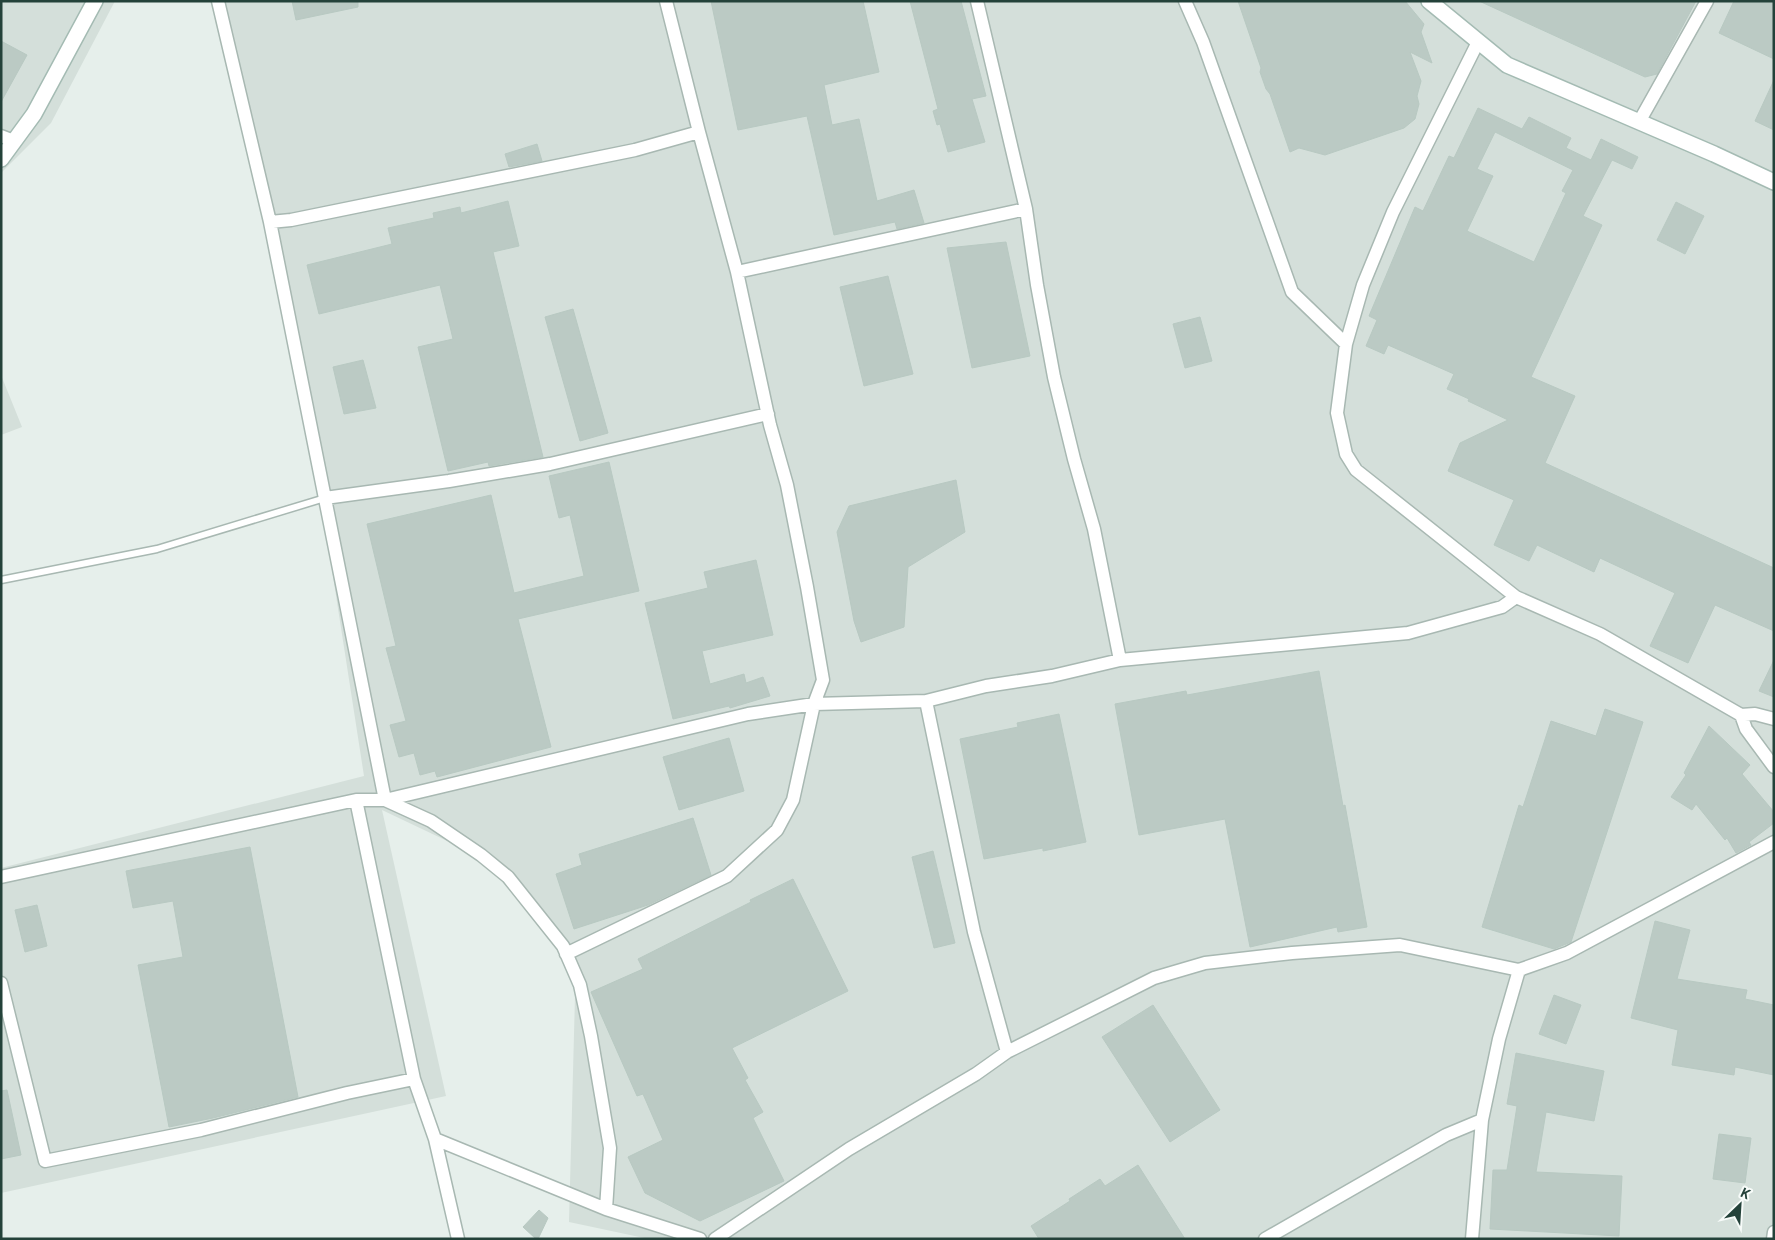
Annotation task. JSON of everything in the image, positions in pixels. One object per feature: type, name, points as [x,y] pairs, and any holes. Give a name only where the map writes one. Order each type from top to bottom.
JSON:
[{"type":"street","points":[[1,159],[8,139],[34,114],[95,1]]},
{"type":"street","points":[[218,1],[270,222],[385,800]]},
{"type":"street","points":[[566,954],[726,876],[777,830],[793,800],[814,704],[823,680],[787,485],[768,414],[737,272],[666,1]]},
{"type":"street","points":[[977,1],[1026,209],[1036,285],[1054,377],[1074,459],[1094,528],[1120,660]]},
{"type":"street","points":[[1185,1],[1203,42],[1292,292],[1346,344]]},
{"type":"street","points":[[1429,1],[1506,65],[1714,154],[1774,182]]},
{"type":"street","points":[[1639,122],[1706,1]]},
{"type":"street","points":[[1478,42],[1393,212],[1363,286],[1346,344],[1337,413],[1346,454],[1356,470],[1516,597],[1600,634],[1741,715],[1755,714],[1774,720]]},
{"type":"street","points":[[270,222],[291,220],[635,150],[699,132]]},
{"type":"street","points":[[737,272],[1026,209]]},
{"type":"street","points":[[324,498],[449,481],[550,464],[768,414]]},
{"type":"street","points":[[1,877],[356,800],[385,800],[748,714],[814,704],[926,701],[986,686],[1052,676],[1120,660],[1408,633],[1502,607],[1516,597]]},
{"type":"street","points":[[926,701],[974,932],[1007,1052]]},
{"type":"street","points":[[1741,715],[1746,729],[1774,767]]},
{"type":"street","points":[[356,800],[414,1079],[435,1139],[458,1239]]},
{"type":"street","points":[[385,800],[431,821],[481,854],[508,877],[563,946],[580,985],[591,1036],[610,1148],[606,1209]]},
{"type":"street","points":[[715,1239],[849,1149],[976,1074],[1007,1052],[1154,978],[1205,963],[1292,953],[1400,945],[1520,970],[1567,953],[1774,842]]},
{"type":"street","points":[[1472,1239],[1482,1120],[1499,1039],[1520,970]]},
{"type":"street","points":[[1,983],[45,1161],[201,1130],[347,1093],[414,1079]]},
{"type":"street","points":[[1265,1239],[1446,1136],[1482,1120]]},
{"type":"street","points":[[435,1139],[606,1209],[700,1239]]},
{"type":"street","points":[[1772,1239],[1774,1232]]},
{"type":"lane","points":[[1,580],[157,549],[324,498]]},
{"type":"shaded area","points":[[1,1],[115,1],[51,123],[1,173]]},
{"type":"shaded area","points":[[220,1],[1774,1],[1774,1239],[649,1239],[569,1222],[576,959],[483,858],[382,810],[446,1096],[1,1193],[1,868],[364,776],[328,544]]},
{"type":"shaded area","points":[[1,375],[22,427],[1,435]]},
{"type":"building","points":[[292,1],[358,1],[358,7],[296,20]]},
{"type":"building","points":[[711,1],[863,1],[879,72],[824,85],[832,125],[859,119],[877,201],[914,190],[924,223],[897,229],[895,222],[834,235],[807,116],[738,130]]},
{"type":"building","points":[[910,1],[961,1],[986,96],[972,99],[985,142],[948,152],[940,124],[937,125],[933,111],[938,109]]},
{"type":"building","points":[[1238,1],[1405,1],[1424,24],[1421,32],[1432,63],[1410,52],[1421,81],[1417,96],[1419,104],[1415,119],[1404,128],[1325,155],[1299,148],[1290,152],[1270,94],[1266,89],[1260,72],[1261,68]]},
{"type":"building","points":[[1479,1],[1696,1],[1657,74],[1645,77]]},
{"type":"building","points":[[1734,1],[1774,1],[1774,59],[1719,33]]},
{"type":"building","points":[[1,41],[27,55],[1,102]]},
{"type":"building","points":[[1774,80],[1774,130],[1755,121]]},
{"type":"building","points":[[1478,108],[1522,129],[1529,117],[1571,138],[1566,148],[1591,160],[1601,139],[1638,157],[1632,169],[1612,160],[1583,216],[1602,225],[1531,377],[1575,396],[1545,463],[1774,568],[1774,631],[1715,605],[1688,663],[1650,646],[1675,593],[1600,558],[1594,572],[1537,545],[1529,561],[1494,545],[1514,500],[1448,471],[1460,443],[1508,420],[1447,389],[1454,374],[1388,345],[1384,354],[1366,346],[1377,320],[1369,316],[1415,207],[1423,211],[1449,156],[1454,158]],"holes":[[[1495,132],[1573,170],[1562,191],[1566,193],[1534,262],[1467,231],[1493,176],[1477,169]]]},
{"type":"building","points":[[537,144],[542,161],[509,167],[505,154]]},
{"type":"building","points":[[508,201],[519,246],[493,252],[543,457],[489,466],[488,462],[448,471],[418,347],[453,339],[440,285],[319,314],[307,265],[392,244],[388,228],[434,218],[433,213],[460,207],[461,213]]},
{"type":"building","points":[[1676,202],[1704,216],[1685,254],[1657,240]]},
{"type":"building","points":[[1006,242],[1030,356],[972,368],[947,248]]},
{"type":"building","points":[[888,276],[913,374],[864,386],[840,287]]},
{"type":"building","points":[[573,309],[608,433],[580,441],[545,317]]},
{"type":"building","points":[[1200,317],[1212,361],[1185,368],[1173,324]]},
{"type":"building","points":[[363,360],[376,408],[344,414],[333,367]]},
{"type":"building","points":[[609,462],[639,591],[518,619],[551,747],[437,777],[435,771],[420,775],[414,753],[399,757],[390,725],[406,721],[386,648],[396,646],[367,524],[491,495],[514,593],[584,576],[570,515],[559,518],[549,476]]},
{"type":"building","points":[[956,480],[965,532],[908,567],[904,627],[861,642],[854,621],[837,532],[849,506]]},
{"type":"building","points":[[756,560],[773,635],[702,651],[710,684],[744,674],[746,683],[763,677],[770,696],[730,708],[729,706],[673,719],[645,603],[708,588],[704,572]]},
{"type":"building","points":[[1774,660],[1774,697],[1759,691]]},
{"type":"building","points":[[1319,671],[1367,927],[1338,932],[1337,927],[1250,947],[1225,819],[1139,835],[1115,704],[1186,691],[1187,695]]},
{"type":"building","points":[[1605,709],[1643,722],[1571,942],[1554,949],[1482,927],[1519,805],[1523,807],[1551,721],[1596,736]]},
{"type":"building","points":[[1059,714],[1086,842],[1043,851],[1043,848],[984,859],[960,739],[1018,727],[1017,723]]},
{"type":"building","points":[[1709,726],[1750,765],[1742,774],[1774,812],[1774,823],[1749,842],[1751,845],[1736,853],[1727,838],[1725,840],[1696,804],[1692,810],[1671,797],[1686,775],[1684,773]]},
{"type":"building","points":[[729,738],[744,791],[679,810],[663,757]]},
{"type":"building","points":[[693,818],[711,875],[648,905],[574,929],[556,874],[582,865],[579,854]]},
{"type":"building","points":[[250,847],[298,1097],[169,1127],[138,965],[183,957],[173,901],[133,908],[126,871]]},
{"type":"building","points":[[933,851],[955,943],[934,948],[912,857]]},
{"type":"building","points":[[793,879],[848,991],[732,1048],[748,1078],[745,1080],[763,1112],[753,1118],[784,1181],[700,1221],[645,1193],[628,1157],[663,1140],[643,1094],[637,1096],[591,992],[643,969],[638,959]]},
{"type":"building","points":[[37,905],[47,946],[25,952],[15,910]]},
{"type":"building","points":[[1655,921],[1690,930],[1677,979],[1747,990],[1745,999],[1774,1005],[1774,1075],[1735,1067],[1734,1075],[1672,1065],[1678,1030],[1631,1018]]},
{"type":"building","points":[[1554,995],[1581,1005],[1566,1044],[1539,1034]]},
{"type":"building","points":[[1153,1005],[1220,1110],[1170,1142],[1102,1037]]},
{"type":"building","points":[[1516,1053],[1604,1071],[1594,1121],[1546,1112],[1536,1172],[1622,1176],[1619,1236],[1490,1229],[1493,1170],[1507,1170],[1517,1106],[1507,1104]]},
{"type":"building","points":[[7,1090],[21,1155],[1,1159],[1,1091]]},
{"type":"building","points":[[1719,1134],[1751,1138],[1745,1183],[1713,1179]]},
{"type":"building","points":[[1138,1165],[1185,1239],[1039,1239],[1031,1226],[1100,1179],[1105,1186]]},
{"type":"building","points":[[539,1210],[548,1218],[538,1239],[536,1239],[523,1227]]}]
